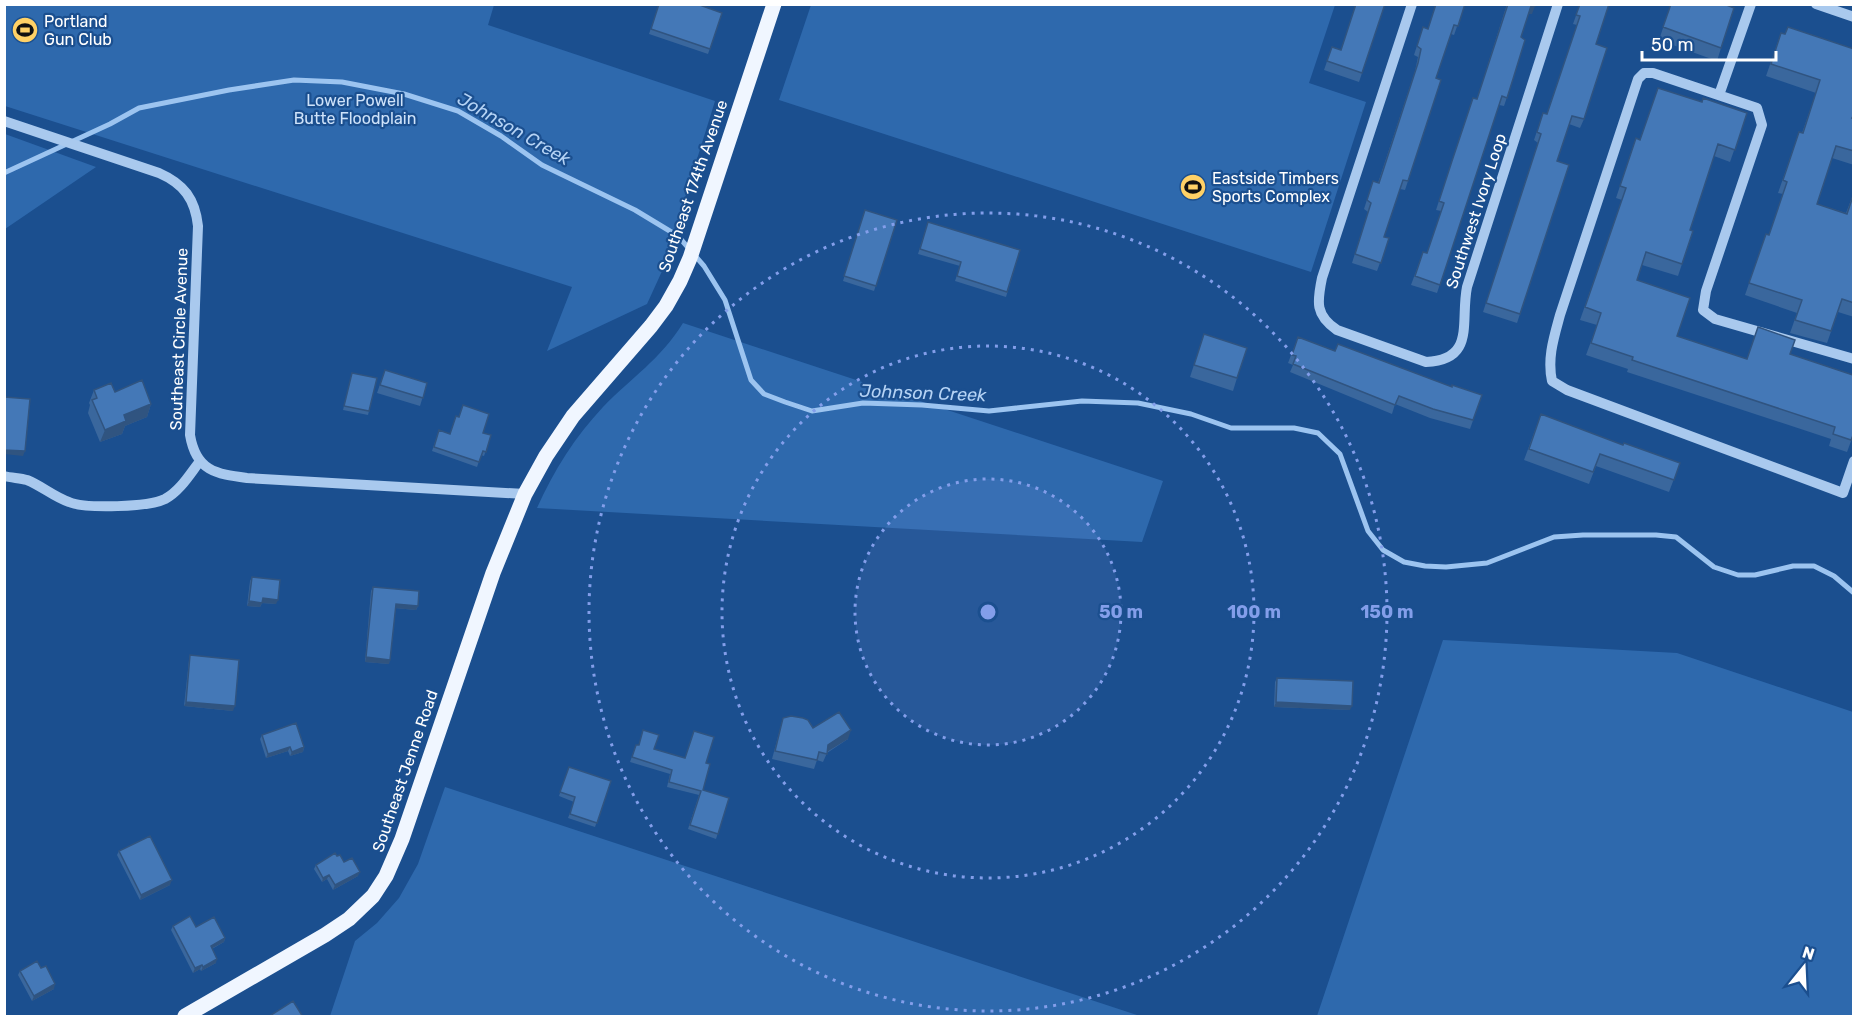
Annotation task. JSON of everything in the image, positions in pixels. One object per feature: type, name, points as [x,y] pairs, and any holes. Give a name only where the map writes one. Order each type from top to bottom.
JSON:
[{"type":"main road","name":"Southeast 174th Avenue","points":[[503,544],[525,494],[546,456],[573,416],[651,326],[680,281],[774,4]]},
{"type":"main road","name":"Southeast Jenne Road","points":[[185,1017],[325,935],[349,919],[373,896],[386,876],[402,839],[503,544]]},
{"type":"street","name":"Southwest Ivory Loop","points":[[1412,4],[1322,278],[1318,297],[1320,311],[1327,323],[1337,330],[1426,362],[1438,362],[1457,352],[1462,342],[1463,303],[1467,287],[1558,4]]},
{"type":"street","points":[[1719,95],[1751,4]]},
{"type":"street","points":[[1816,4],[1854,17]]},
{"type":"street","points":[[1854,359],[1715,319],[1703,310],[1706,291],[1762,125],[1758,108],[1653,73],[1644,73],[1638,79],[1560,315],[1550,354],[1549,369],[1552,381],[1567,390],[1843,493],[1854,460]]},
{"type":"street","name":"Southeast Circle Avenue","points":[[4,121],[169,178],[186,191],[192,199],[198,226],[190,435],[193,450],[200,461]]},
{"type":"street","points":[[4,476],[26,480],[70,503],[100,506],[149,503],[161,500],[185,482],[200,461],[216,473],[247,478],[525,494]]},
{"type":"green space","name":"Lower Powell Butte Floodplain","points":[[5,4],[494,5],[488,25],[715,101],[663,269],[647,304],[547,351],[572,287],[5,106]]},
{"type":"green space","name":"Eastside Timbers Sports Complex","points":[[811,5],[1335,5],[1309,83],[1366,102],[1311,272],[779,100]]},
{"type":"green space","points":[[5,134],[96,167],[5,229]]},
{"type":"green space","points":[[683,323],[1163,481],[1142,542],[537,508],[558,467],[583,430],[603,407],[665,348]]},
{"type":"green space","points":[[1443,640],[1677,653],[1853,712],[1853,1016],[1317,1016]]},
{"type":"green space","points":[[445,787],[1140,1016],[330,1016],[355,941],[377,923],[399,898],[418,864]]},
{"type":"building","points":[[659,4],[697,4],[722,13],[710,49],[651,29]]},
{"type":"building","points":[[1356,4],[1385,4],[1362,73],[1327,61],[1332,47],[1341,50]]},
{"type":"building","points":[[1436,4],[1465,4],[1458,26],[1454,25],[1436,78],[1441,80],[1408,181],[1403,180],[1384,237],[1389,238],[1381,263],[1355,254],[1371,203],[1367,200],[1373,181],[1379,183],[1418,63],[1421,49],[1417,46],[1423,27],[1428,29]]},
{"type":"building","points":[[1508,4],[1536,4],[1531,6],[1521,37],[1525,40],[1507,98],[1502,96],[1440,285],[1415,276],[1423,252],[1427,253],[1444,203],[1439,201],[1452,161],[1473,98],[1477,99]]},
{"type":"building","points":[[1580,4],[1609,4],[1596,44],[1607,48],[1584,119],[1572,116],[1557,161],[1569,165],[1520,314],[1486,303],[1541,134],[1537,132],[1543,113],[1547,114],[1580,16],[1576,15]]},
{"type":"building","points":[[1671,4],[1724,4],[1734,8],[1721,48],[1663,27]]},
{"type":"building","points":[[1788,27],[1854,49],[1854,114],[1852,118],[1854,118],[1854,151],[1836,146],[1817,204],[1847,214],[1854,193],[1854,303],[1842,299],[1831,331],[1795,320],[1802,300],[1749,283],[1766,234],[1769,235],[1787,182],[1783,180],[1799,132],[1803,133],[1820,80],[1771,64],[1781,33],[1785,34]]},
{"type":"building","points":[[1658,88],[1702,102],[1703,98],[1747,113],[1735,150],[1718,144],[1690,230],[1693,231],[1682,264],[1646,252],[1637,280],[1690,298],[1677,336],[1747,359],[1758,327],[1795,340],[1790,354],[1853,375],[1854,372],[1854,433],[1851,440],[1833,434],[1835,427],[1632,360],[1633,357],[1591,343],[1601,313],[1585,307],[1626,188],[1620,186],[1636,138],[1640,140]]},
{"type":"building","points":[[865,210],[897,220],[876,286],[844,276]]},
{"type":"building","points":[[928,222],[1020,250],[1007,292],[957,276],[961,262],[920,249]]},
{"type":"building","points":[[1204,334],[1247,348],[1237,378],[1194,365]]},
{"type":"building","points":[[1298,337],[1335,351],[1338,344],[1452,387],[1452,385],[1482,395],[1473,420],[1433,409],[1399,396],[1395,405],[1293,364],[1296,356],[1292,355]]},
{"type":"building","points":[[385,370],[427,383],[423,398],[380,385]]},
{"type":"building","points":[[352,373],[377,378],[369,411],[344,406]]},
{"type":"building","points":[[142,380],[151,404],[124,415],[126,421],[105,430],[92,400],[97,398],[94,390],[111,383],[115,392]]},
{"type":"building","points":[[4,397],[30,399],[25,451],[4,450]]},
{"type":"building","points":[[463,405],[489,414],[483,433],[491,435],[486,452],[483,451],[479,462],[434,447],[439,430],[450,434],[456,416],[459,417]]},
{"type":"building","points":[[1541,414],[1623,445],[1624,443],[1680,463],[1674,480],[1600,454],[1593,472],[1529,449]]},
{"type":"building","points":[[252,577],[280,580],[278,600],[263,598],[262,603],[249,601]]},
{"type":"building","points":[[373,587],[419,591],[418,606],[396,604],[390,660],[366,657]]},
{"type":"building","points":[[190,655],[239,660],[235,706],[186,702]]},
{"type":"building","points":[[1277,678],[1353,681],[1352,706],[1276,702]]},
{"type":"building","points":[[839,712],[851,730],[828,745],[827,754],[819,752],[817,760],[775,751],[783,718],[791,716],[803,718],[808,720],[813,728]]},
{"type":"building","points":[[296,723],[304,747],[292,752],[290,747],[268,754],[262,735]]},
{"type":"building","points":[[643,730],[659,735],[654,749],[685,758],[694,731],[714,737],[706,763],[710,764],[703,790],[729,798],[718,834],[690,825],[701,791],[669,782],[672,770],[632,757],[636,745],[639,745]]},
{"type":"building","points":[[569,767],[611,781],[597,823],[570,814],[575,797],[560,792]]},
{"type":"building","points":[[150,836],[172,880],[141,895],[119,851]]},
{"type":"building","points":[[335,853],[337,856],[340,855],[344,862],[352,858],[360,872],[335,885],[329,875],[323,878],[316,865]]},
{"type":"building","points":[[190,916],[196,927],[214,917],[225,938],[211,946],[217,959],[203,967],[202,965],[195,968],[173,926]]},
{"type":"building","points":[[37,961],[41,968],[46,966],[55,984],[34,996],[20,971]]},
{"type":"building","points":[[293,1001],[303,1017],[272,1017],[271,1015]]},
{"type":"waterway","name":"Johnson Creek","points":[[4,173],[110,124],[139,108],[229,90],[294,80],[342,82],[404,94],[458,111],[501,136],[542,165],[635,210],[678,236],[704,266],[725,300],[751,380],[764,394],[785,402],[812,411],[863,403],[989,411],[1082,401],[1138,403],[1191,414],[1231,428],[1294,428],[1318,433],[1340,454],[1368,531],[1383,550],[1404,562],[1446,567],[1487,563],[1554,537],[1656,535],[1676,537],[1714,567],[1738,575],[1755,575],[1793,566],[1814,566],[1834,576],[1854,593]]},
{"type":"place","name":"Portland Gun Club","points":[[25,30]]},
{"type":"place","name":"Eastside Timbers Sports Complex","points":[[1193,187]]}]
